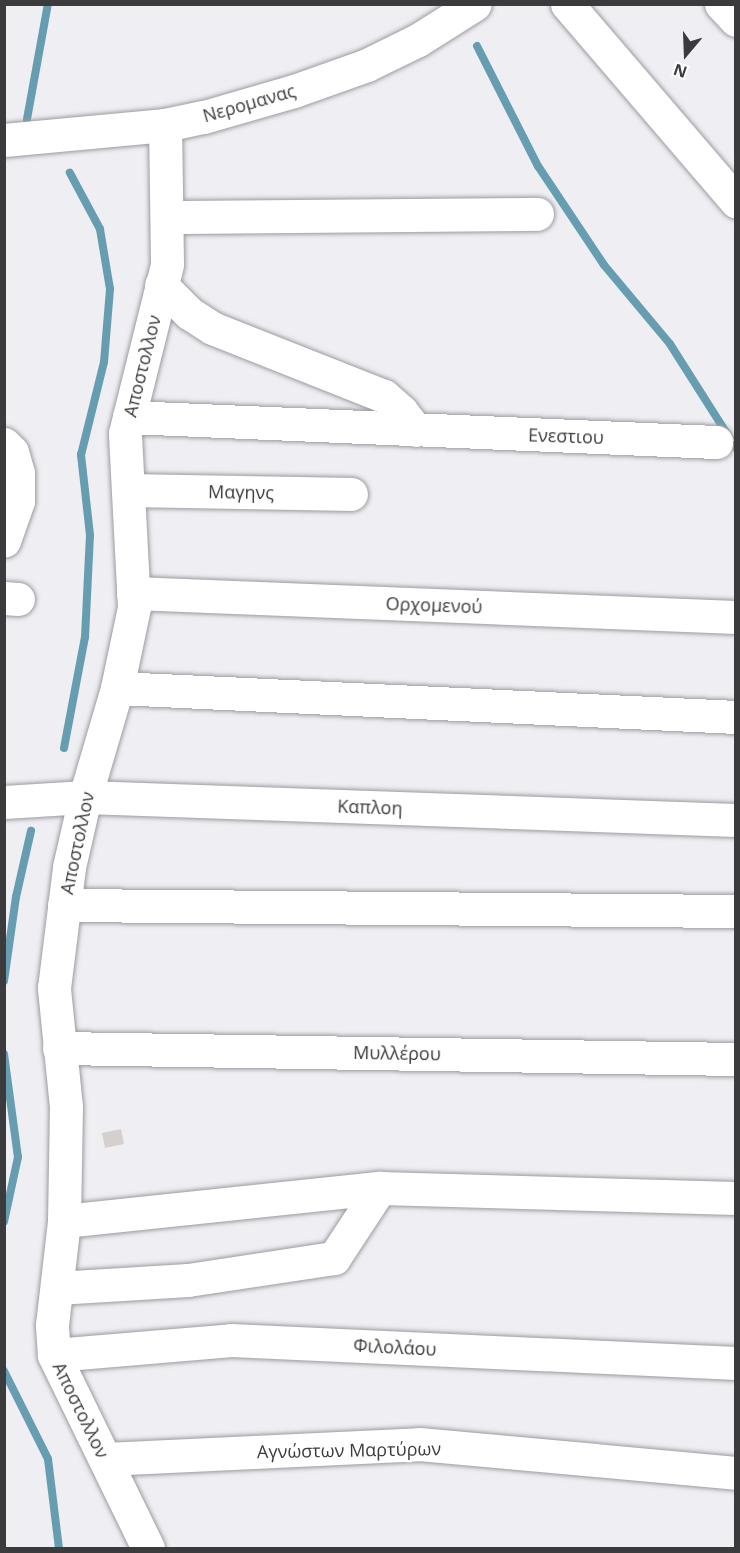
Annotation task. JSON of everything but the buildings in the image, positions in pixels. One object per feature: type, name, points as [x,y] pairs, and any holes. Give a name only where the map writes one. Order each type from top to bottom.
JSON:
[{"type":"street","name":"Νερομανας","points":[[4,140],[165,125],[294,91],[367,65],[403,49],[476,4]]},
{"type":"street","points":[[567,4],[735,201]]},
{"type":"street","points":[[721,4],[735,20]]},
{"type":"street","name":"Αποστολλον","points":[[148,1548],[54,1354],[52,1325],[64,1221],[66,1107],[54,988],[69,867],[85,797],[117,688],[134,607],[130,490],[125,433],[167,264],[165,125]]},
{"type":"street","points":[[168,217],[537,214]]},
{"type":"street","points":[[161,285],[189,314],[212,328],[384,396],[401,411],[416,430]]},
{"type":"street","name":"Ενεστιου","points":[[129,417],[716,442]]},
{"type":"street","points":[[4,444],[12,452],[18,473],[18,501],[4,541]]},
{"type":"street","name":"Μαγηνς","points":[[130,490],[351,494]]},
{"type":"street","name":"Ορχομενού","points":[[133,593],[735,617]]},
{"type":"street","points":[[117,688],[735,717]]},
{"type":"street","name":"Καπλοη","points":[[4,802],[85,797],[735,820]]},
{"type":"street","points":[[64,904],[735,910]]},
{"type":"street","name":"Μυλλέρου","points":[[59,1048],[735,1059]]},
{"type":"street","points":[[57,1288],[188,1280],[334,1258],[380,1188]]},
{"type":"street","points":[[64,1221],[380,1188],[735,1198]]},
{"type":"street","name":"Φιλολάου","points":[[54,1354],[231,1340],[735,1363]]},
{"type":"street","name":"Αγνώστων Μαρτύρων","points":[[105,1459],[419,1444],[735,1473]]},
{"type":"waterway","points":[[27,119],[48,4]]},
{"type":"waterway","points":[[477,46],[538,166],[604,265],[670,344],[736,448]]},
{"type":"waterway","points":[[64,748],[85,637],[90,535],[81,455],[104,362],[110,289],[100,229],[70,173]]},
{"type":"waterway","points":[[4,981],[16,897],[31,831]]},
{"type":"waterway","points":[[4,1054],[18,1157],[4,1222]]},
{"type":"waterway","points":[[4,1371],[48,1459],[59,1548]]}]
